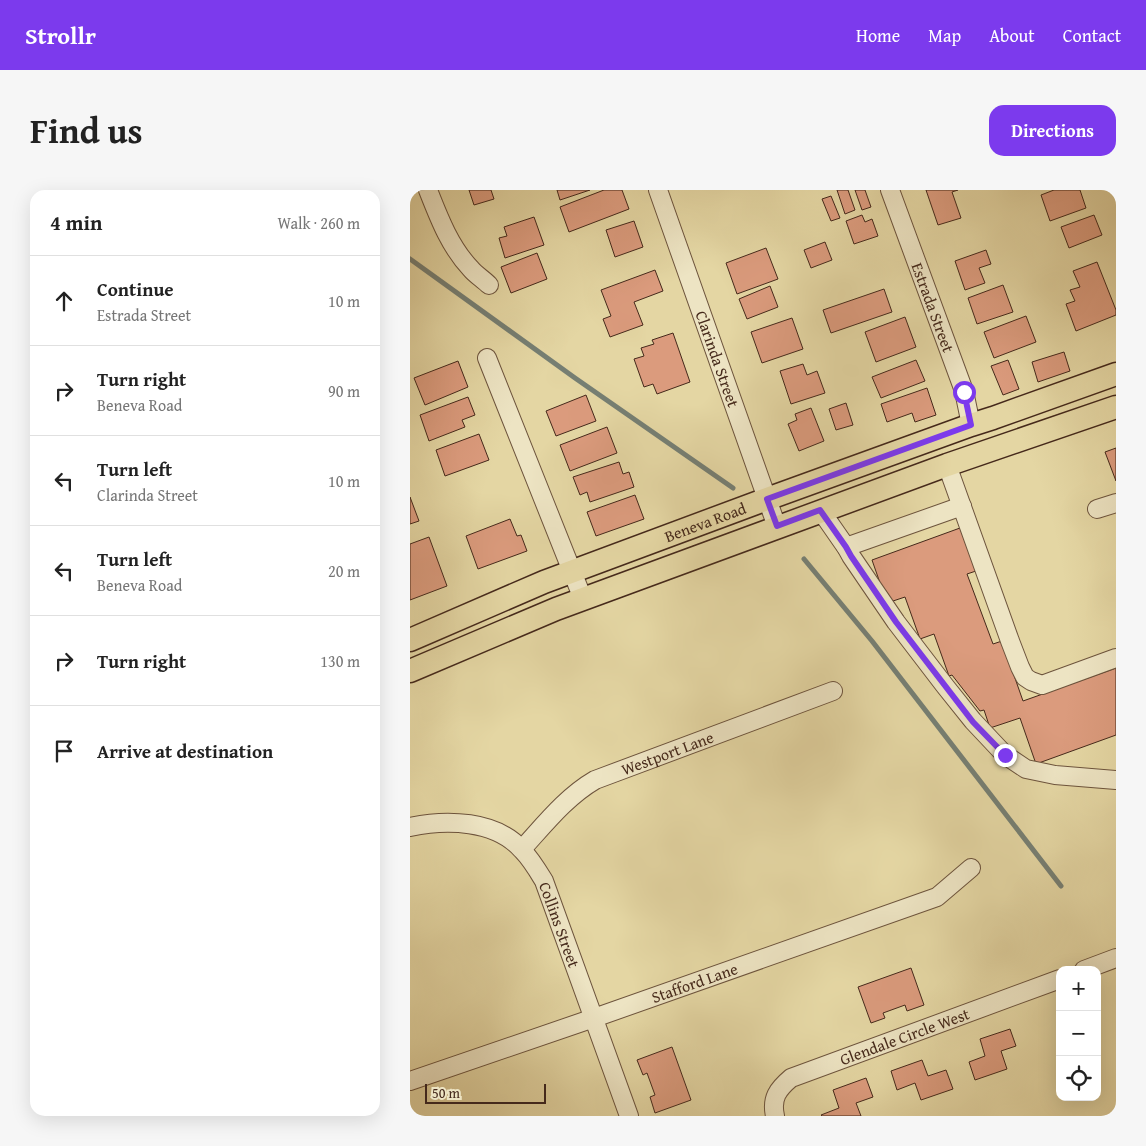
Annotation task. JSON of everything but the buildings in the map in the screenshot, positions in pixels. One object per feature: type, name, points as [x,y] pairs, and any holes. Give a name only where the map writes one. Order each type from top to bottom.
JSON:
[{"type":"main road","name":"Beneva Road","points":[[410,640],[573,571],[767,499],[1116,374]]},
{"type":"main road","name":"Beneva Road","points":[[410,671],[583,598],[947,464],[1116,407]]},
{"type":"street","points":[[428,190],[444,230],[460,256],[471,269],[489,284]]},
{"type":"street","name":"Clarinda Street","points":[[658,190],[777,526]]},
{"type":"street","name":"Estrada Street","points":[[890,190],[964,392],[971,425]]},
{"type":"street","points":[[487,358],[583,598]]},
{"type":"street","points":[[947,464],[1010,641],[1025,677],[1042,685],[1116,658]]},
{"type":"street","points":[[1097,509],[1116,503]]},
{"type":"street","points":[[846,547],[962,506]]},
{"type":"street","points":[[820,510],[902,629],[973,722],[1005,755],[1026,769],[1055,775],[1116,780]]},
{"type":"street","name":"Westport Lane","points":[[522,849],[572,796],[595,780],[833,691]]},
{"type":"street","name":"Collins Street","points":[[410,827],[444,822],[470,824],[492,830],[508,838],[522,849],[544,881],[629,1116]]},
{"type":"street","name":"Stafford Lane","points":[[410,1080],[594,1018],[937,897],[971,868]]},
{"type":"street","points":[[1095,966],[1116,958]]},
{"type":"street","name":"Glendale Circle West","points":[[775,1116],[773,1109],[775,1097],[782,1086],[791,1078],[1056,980]]},
{"type":"waterway","points":[[410,259],[575,378],[733,488]]},
{"type":"waterway","points":[[804,559],[872,641],[1061,886]]},
{"type":"route","points":[[964,392],[971,425],[767,499],[777,526],[820,510],[896,622],[973,722],[1005,755]]}]
